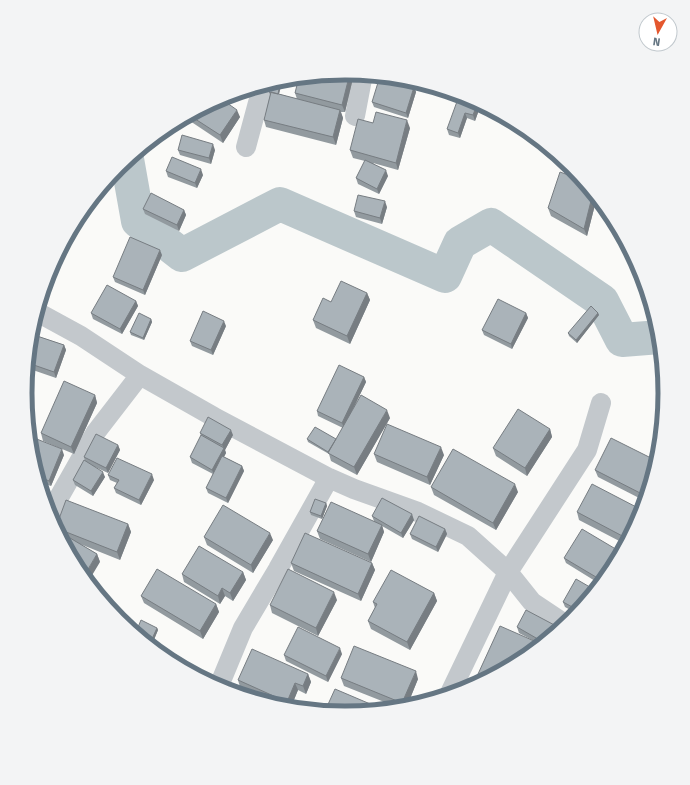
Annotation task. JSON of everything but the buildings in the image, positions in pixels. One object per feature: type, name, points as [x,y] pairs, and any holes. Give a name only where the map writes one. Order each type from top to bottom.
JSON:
[{"type":"street","points":[[355,116],[362,80]]},
{"type":"street","points":[[246,147],[262,91]]},
{"type":"street","points":[[42,315],[81,336],[140,375],[214,417],[329,478],[354,489],[418,512],[468,536],[508,572],[532,602],[559,620]]},
{"type":"street","points":[[54,506],[96,432],[140,375]]},
{"type":"street","points":[[453,686],[508,572],[587,450],[601,403]]},
{"type":"street","points":[[221,680],[243,628],[329,478]]},
{"type":"waterway","points":[[128,167],[138,221],[182,255],[280,204],[445,276],[460,243],[491,225],[602,301],[622,340],[653,338]]}]
